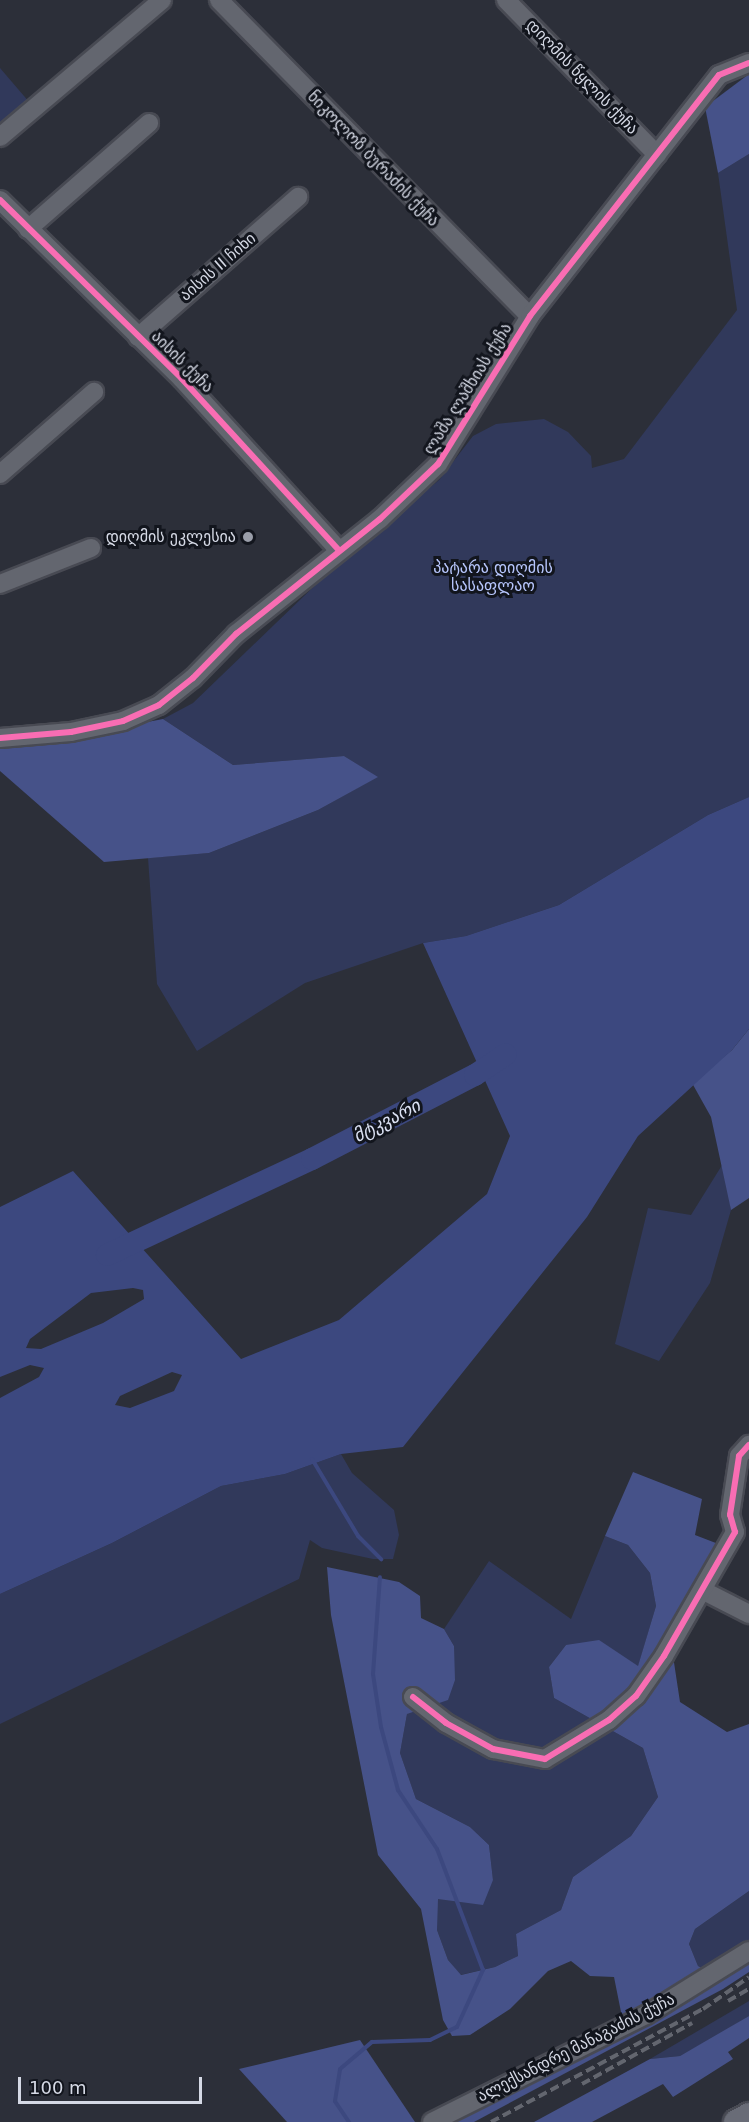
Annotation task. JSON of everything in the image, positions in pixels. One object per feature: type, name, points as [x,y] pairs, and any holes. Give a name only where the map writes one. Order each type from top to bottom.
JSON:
[{"type":"main road","points":[[735,2122],[749,2115]]},
{"type":"street","points":[[0,137],[162,0]]},
{"type":"street","name":"ნიკოლოზ ბურაძის ქუჩა","points":[[219,0],[530,316]]},
{"type":"street","name":"დიღმის წყლის ქუჩა","points":[[506,0],[657,155]]},
{"type":"street","name":"ლაშა ლაშხიას ქუჩა","points":[[0,738],[71,732],[123,721],[159,705],[338,549],[380,519],[438,464],[530,316],[719,75],[749,63]]},
{"type":"street","points":[[28,229],[149,123]]},
{"type":"street","name":"აისის II ჩიხი","points":[[138,337],[298,197]]},
{"type":"street","name":"აისის ქუჩა","points":[[0,200],[233,432],[338,549]]},
{"type":"street","points":[[0,474],[94,392]]},
{"type":"street","points":[[0,584],[91,548]]},
{"type":"street","points":[[413,1697],[446,1723],[493,1749],[545,1759],[609,1720],[636,1696],[742,1534],[730,1515],[739,1456],[749,1445]]},
{"type":"street","points":[[704,1591],[749,1614]]},
{"type":"street","name":"ალექსანდრე მანაგაძის ქუჩა","points":[[432,2122],[646,2015],[749,1951]]},
{"type":"green space","points":[[0,68],[30,103],[0,128]]},
{"type":"green space","name":"პატარა დიღმის სასაფლაო","points":[[749,154],[749,797],[708,815],[559,905],[466,936],[423,943],[305,983],[197,1051],[157,984],[148,858],[209,853],[318,810],[377,777],[344,756],[233,765],[163,719],[193,703],[332,569],[439,480],[473,436],[496,424],[544,419],[568,432],[591,456],[592,468],[624,459],[737,310],[718,173]]},
{"type":"green space","points":[[724,1162],[731,1210],[710,1283],[659,1361],[615,1344],[648,1208],[691,1215]]},
{"type":"green space","points":[[341,1454],[352,1473],[394,1510],[399,1535],[393,1559],[373,1559],[322,1548],[310,1540],[299,1579],[0,1724],[0,1594],[112,1543],[221,1486],[285,1474]]},
{"type":"green space","points":[[605,1536],[628,1545],[650,1573],[656,1606],[638,1667],[621,1656],[566,1645],[549,1667],[554,1698],[643,1748],[658,1797],[631,1836],[573,1877],[561,1910],[516,1934],[518,1956],[495,1967],[460,1975],[448,1960],[437,1930],[437,1899],[493,1880],[489,1845],[470,1827],[416,1799],[400,1753],[407,1714],[454,1646],[444,1629],[489,1561],[571,1619]]},
{"type":"green space","points":[[749,1891],[749,1944],[707,1971],[698,1966],[689,1944],[695,1929]]},
{"type":"green space","points":[[749,2001],[749,2016],[715,2037],[680,2056],[650,2059]]},
{"type":"shaded area","points":[[749,74],[749,154],[718,173],[705,107]]},
{"type":"shaded area","points":[[163,719],[233,765],[344,756],[378,777],[318,810],[209,853],[104,862],[0,771],[0,745],[43,742]]},
{"type":"shaded area","points":[[749,797],[749,1029],[732,1050],[638,1136],[587,1217],[403,1447],[341,1454],[285,1474],[221,1486],[112,1543],[0,1594],[0,1398],[39,1377],[44,1368],[30,1365],[0,1377],[0,1207],[73,1171],[241,1359],[339,1320],[487,1194],[510,1136],[423,943],[466,936],[559,905],[708,815]],"holes":[[[133,1288],[143,1290],[144,1299],[103,1323],[41,1349],[26,1348],[30,1339],[91,1293]],[[172,1372],[182,1375],[174,1391],[130,1408],[115,1405],[120,1396]]]},
{"type":"shaded area","points":[[749,1029],[749,1198],[731,1210],[711,1117],[692,1083],[732,1050]]},
{"type":"shaded area","points":[[633,1472],[702,1499],[695,1535],[721,1545],[670,1636],[680,1702],[727,1732],[749,1724],[749,1891],[695,1929],[689,1944],[698,1966],[707,1971],[644,2008],[622,2017],[614,1977],[590,1976],[571,1961],[548,1971],[510,2009],[470,2035],[452,2036],[443,2020],[421,1909],[378,1855],[331,1615],[327,1567],[399,1582],[420,1596],[421,1618],[444,1629],[454,1646],[455,1680],[448,1700],[407,1714],[400,1753],[416,1799],[470,1827],[489,1845],[493,1880],[483,1905],[438,1899],[437,1930],[448,1960],[461,1975],[495,1967],[518,1956],[516,1934],[561,1910],[573,1877],[631,1836],[658,1797],[643,1748],[554,1698],[549,1667],[566,1645],[599,1640],[638,1666],[656,1606],[650,1573],[628,1545],[605,1536]]},
{"type":"shaded area","points":[[749,1957],[749,1972],[723,1989],[474,2122],[452,2122]]},
{"type":"shaded area","points":[[749,2016],[749,2038],[728,2052],[733,2059],[673,2097],[663,2084],[592,2122],[534,2122],[650,2059],[680,2056]]},
{"type":"shaded area","points":[[360,2040],[415,2122],[287,2122],[239,2069]]},
{"type":"waterway","name":"მტკვარი","points":[[107,1255],[312,1159],[475,1075],[506,1054]]},
{"type":"waterway","points":[[312,1459],[358,1536],[381,1559]]},
{"type":"waterway","points":[[349,2122],[335,2101],[340,2069],[372,2042],[430,2040],[457,2027],[483,1970],[437,1849],[398,1790],[381,1727],[373,1674],[380,1577]]},
{"type":"railway","points":[[491,2122],[703,2009],[749,1977]]},
{"type":"railway","points":[[728,2001],[749,1989]]},
{"type":"railway","points":[[582,2084],[692,2023]]},
{"type":"cycle path","points":[[0,738],[71,732],[123,721],[159,705],[193,678],[236,634],[380,519],[438,464],[530,316],[719,75],[749,63]]},
{"type":"cycle path","points":[[0,200],[182,379],[338,549]]},
{"type":"cycle path","points":[[413,1697],[446,1723],[493,1749],[545,1759],[609,1720],[636,1696],[664,1656],[735,1532],[730,1515],[739,1456],[749,1445]]},
{"type":"place","name":"დიღმის ეკლესია","points":[[248,537]]}]
